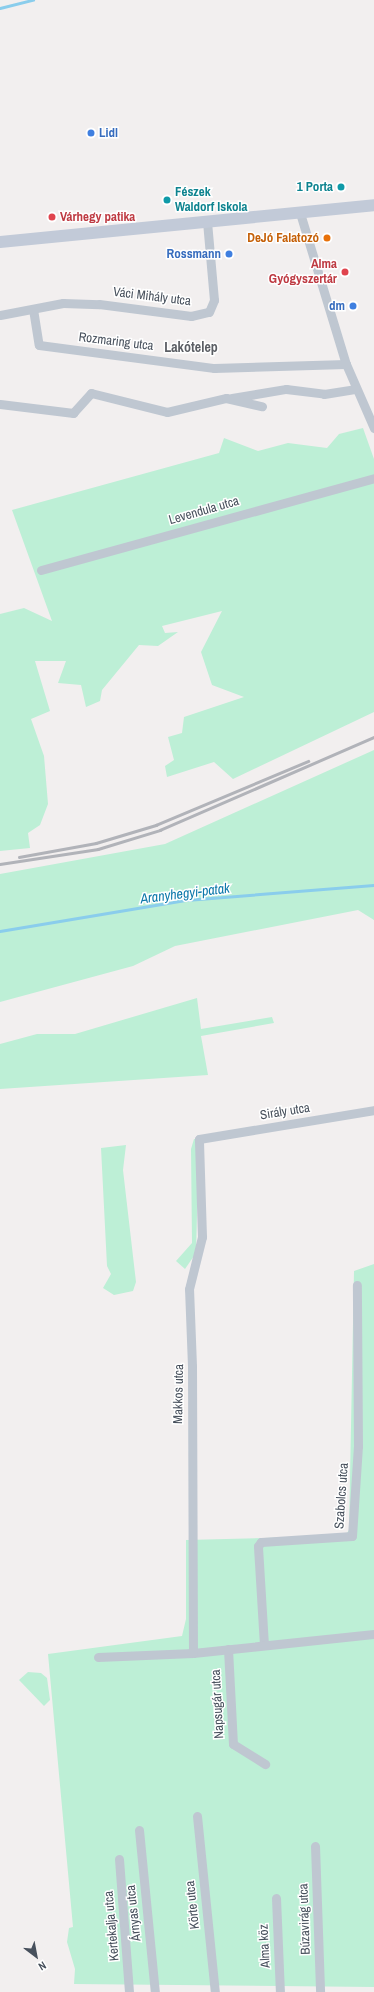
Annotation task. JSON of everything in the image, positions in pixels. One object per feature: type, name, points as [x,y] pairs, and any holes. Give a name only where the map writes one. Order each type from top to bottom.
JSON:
[{"type":"main road","points":[[0,242],[374,205]]},
{"type":"street","points":[[300,213],[346,364],[355,389],[374,428]]},
{"type":"street","name":"Váci Mihály utca","points":[[0,315],[63,304],[99,304],[191,316],[209,312],[214,300],[207,222]]},
{"type":"street","name":"Rozmaring utca","points":[[33,309],[39,346],[214,368],[346,364]]},
{"type":"street","points":[[0,404],[74,413],[91,393],[167,412],[226,398],[286,389],[324,394],[355,389]]},
{"type":"street","points":[[226,398],[262,406]]},
{"type":"street","name":"Levendula utca","points":[[41,570],[374,478]]},
{"type":"street","name":"Sirály utca","points":[[199,1139],[374,1110]]},
{"type":"street","name":"Makkos utca","points":[[193,1652],[192,1366],[189,1290],[202,1237],[199,1139]]},
{"type":"street","name":"Szabolcs utca","points":[[264,1645],[258,1546],[261,1542],[352,1536],[358,1446],[357,1285]]},
{"type":"street","points":[[98,1657],[193,1652],[374,1634]]},
{"type":"street","name":"Napsugár utca","points":[[228,1649],[233,1744],[265,1764]]},
{"type":"street","name":"Körte utca","points":[[197,1816],[215,1992]]},
{"type":"street","name":"Árnyas utca","points":[[139,1830],[155,1992]]},
{"type":"street","name":"Búzavirág utca","points":[[315,1846],[320,1992]]},
{"type":"street","name":"Kertekalja utca","points":[[119,1858],[129,1992]]},
{"type":"street","name":"Alma köz","points":[[276,1898],[280,1992]]},
{"type":"green space","points":[[363,428],[374,459],[374,712],[233,779],[214,762],[167,777],[165,766],[174,760],[168,737],[182,733],[184,717],[244,697],[212,685],[201,652],[222,611],[162,626],[165,633],[178,632],[158,646],[139,645],[102,690],[100,701],[86,707],[81,685],[58,683],[66,661],[35,661],[50,711],[31,719],[44,756],[48,804],[40,825],[28,833],[30,848],[0,851],[0,614],[24,608],[52,621],[12,510],[219,453],[224,438],[258,451],[288,443],[327,448],[339,434]]},
{"type":"green space","points":[[374,750],[374,920],[358,910],[175,946],[133,966],[0,1002],[0,874],[165,844]]},
{"type":"green space","points":[[197,998],[201,1029],[272,1017],[274,1023],[201,1036],[208,1075],[0,1089],[0,1044],[37,1034],[75,1034]]},
{"type":"green space","points":[[194,1139],[199,1139],[196,1253],[185,1269],[176,1261],[192,1243],[191,1149]]},
{"type":"green space","points":[[126,1145],[123,1170],[136,1282],[133,1291],[114,1295],[103,1288],[111,1274],[107,1266],[101,1148]]},
{"type":"green space","points":[[374,1264],[374,1987],[74,1984],[75,1969],[67,1942],[69,1928],[73,1927],[48,1654],[182,1636],[186,1619],[186,1540],[345,1536],[349,1530],[354,1271]]},
{"type":"green space","points":[[28,1672],[41,1673],[47,1678],[50,1700],[44,1706],[19,1680]]},
{"type":"waterway","points":[[0,8],[33,0]]},
{"type":"waterway","name":"Aranyhegyi-patak","points":[[0,931],[186,900],[374,885]]},
{"type":"railway","points":[[0,864],[98,849],[160,830],[374,737]]},
{"type":"railway","points":[[19,857],[96,843],[156,825],[308,761]]},
{"type":"place","name":"Lidl","points":[[91,133]]},
{"type":"place","name":"1 Porta","points":[[341,187]]},
{"type":"place","name":"Fészek Waldorf Iskola","points":[[167,200]]},
{"type":"place","name":"Várhegy patika","points":[[52,217]]},
{"type":"place","name":"DeJó Falatozó","points":[[327,238]]},
{"type":"place","name":"Rossmann","points":[[229,254]]},
{"type":"place","name":"Alma Gyógyszertár","points":[[345,272]]},
{"type":"place","name":"dm","points":[[353,306]]},
{"type":"district","name":"Lakótelep","points":[[191,347]]}]
